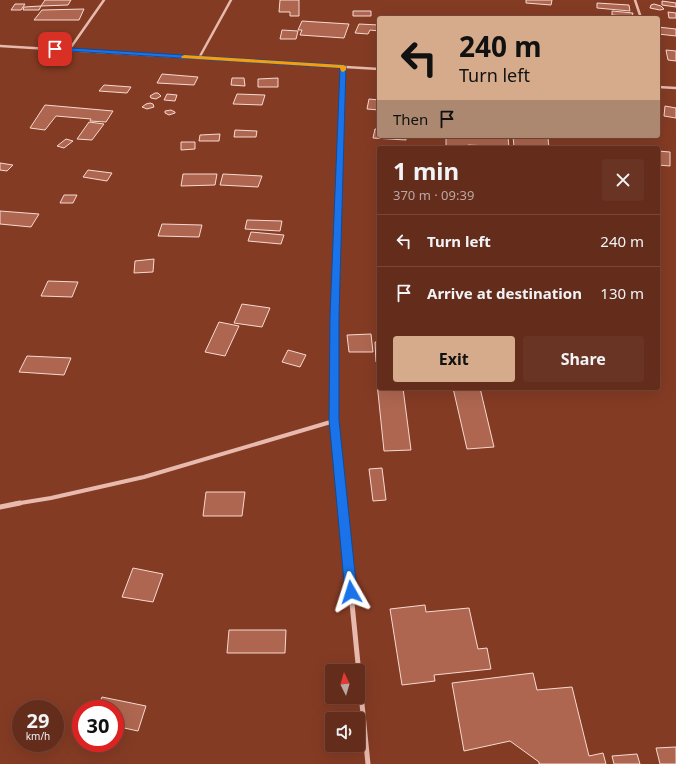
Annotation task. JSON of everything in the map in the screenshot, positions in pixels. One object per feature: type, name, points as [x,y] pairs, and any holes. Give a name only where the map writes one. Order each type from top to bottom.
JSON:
[{"type":"street","points":[[69,50],[104,0]]},
{"type":"street","points":[[199,58],[231,0]]},
{"type":"street","points":[[635,0],[640,16]]},
{"type":"street","points":[[0,46],[377,69]]},
{"type":"street","points":[[343,66],[335,308],[334,420],[368,764]]},
{"type":"street","points":[[660,87],[676,88]]},
{"type":"street","points":[[0,507],[59,497],[137,479],[334,420]]},
{"type":"building","points":[[45,0],[71,0],[68,5],[41,6]]},
{"type":"building","points":[[280,0],[299,0],[299,16],[290,16],[290,12],[279,12]]},
{"type":"building","points":[[526,0],[552,0],[551,5],[526,3]]},
{"type":"building","points":[[662,1],[676,3],[676,7],[662,5]]},
{"type":"building","points":[[597,3],[629,5],[630,11],[597,8]]},
{"type":"building","points":[[15,4],[25,4],[21,10],[11,10]]},
{"type":"building","points":[[654,4],[661,6],[664,9],[660,10],[650,8],[651,5]]},
{"type":"building","points":[[41,6],[39,10],[23,10],[24,7]]},
{"type":"building","points":[[84,9],[79,20],[34,20],[42,10]]},
{"type":"building","points":[[353,11],[371,11],[371,16],[353,16]]},
{"type":"building","points":[[612,11],[633,13],[632,16],[612,15]]},
{"type":"building","points":[[668,12],[676,13],[676,18],[669,18]]},
{"type":"building","points":[[302,21],[349,24],[344,38],[300,35],[302,30],[298,30]]},
{"type":"building","points":[[359,24],[377,25],[377,31],[370,30],[368,34],[355,33]]},
{"type":"building","points":[[660,27],[676,29],[676,36],[660,34]]},
{"type":"building","points":[[282,30],[298,31],[296,39],[280,39]]},
{"type":"building","points":[[666,50],[676,51],[676,61],[668,60]]},
{"type":"building","points":[[162,74],[198,77],[194,85],[157,83]]},
{"type":"building","points":[[232,78],[244,78],[245,86],[231,85]]},
{"type":"building","points":[[278,78],[278,87],[258,87],[258,79]]},
{"type":"building","points":[[104,85],[131,87],[127,93],[99,91]]},
{"type":"building","points":[[158,93],[161,96],[156,99],[151,98],[150,96]]},
{"type":"building","points":[[167,94],[177,95],[175,101],[164,100]]},
{"type":"building","points":[[237,94],[265,95],[262,105],[233,104]]},
{"type":"building","points":[[369,99],[377,100],[377,110],[367,109]]},
{"type":"building","points":[[146,104],[153,104],[154,107],[147,109],[142,107]]},
{"type":"building","points":[[45,105],[113,111],[106,122],[56,116],[45,130],[30,128]]},
{"type":"building","points":[[665,106],[676,108],[676,118],[664,116]]},
{"type":"building","points":[[171,110],[175,113],[169,115],[165,113],[165,111]]},
{"type":"building","points":[[89,122],[104,124],[92,140],[77,139]]},
{"type":"building","points":[[375,129],[377,129],[377,138],[406,138],[406,140],[373,138]]},
{"type":"building","points":[[235,130],[257,131],[256,137],[234,137]]},
{"type":"building","points":[[220,134],[219,141],[199,141],[200,135]]},
{"type":"building","points":[[446,138],[508,138],[509,146],[468,145],[446,146]]},
{"type":"building","points":[[513,138],[548,138],[549,146],[514,146]]},
{"type":"building","points":[[66,139],[73,141],[64,148],[57,146]]},
{"type":"building","points":[[181,142],[195,142],[195,149],[181,150]]},
{"type":"building","points":[[660,151],[670,152],[670,166],[660,165]]},
{"type":"building","points":[[0,163],[13,165],[7,171],[0,170]]},
{"type":"building","points":[[88,170],[112,173],[107,181],[83,177]]},
{"type":"building","points":[[183,174],[217,174],[215,185],[181,186]]},
{"type":"building","points":[[223,174],[262,176],[258,187],[220,185]]},
{"type":"building","points":[[64,195],[77,195],[73,203],[60,203]]},
{"type":"building","points":[[0,211],[39,214],[31,227],[0,224]]},
{"type":"building","points":[[247,220],[282,221],[280,231],[245,229]]},
{"type":"building","points":[[162,224],[202,225],[199,237],[158,236]]},
{"type":"building","points":[[251,232],[284,235],[281,244],[248,241]]},
{"type":"building","points":[[154,259],[153,272],[134,273],[135,261]]},
{"type":"building","points":[[48,281],[78,282],[72,297],[41,296]]},
{"type":"building","points":[[242,304],[270,308],[262,327],[234,323]]},
{"type":"building","points":[[219,322],[239,326],[225,356],[205,352]]},
{"type":"building","points":[[371,334],[373,352],[349,352],[347,335]]},
{"type":"building","points":[[375,342],[377,342],[377,362]]},
{"type":"building","points":[[288,350],[306,355],[300,367],[282,362]]},
{"type":"building","points":[[27,356],[71,358],[64,375],[19,372]]},
{"type":"building","points":[[378,390],[403,390],[411,450],[384,451]]},
{"type":"building","points":[[453,390],[480,390],[494,447],[467,449]]},
{"type":"building","points":[[382,468],[386,500],[373,501],[369,469]]},
{"type":"building","points":[[206,492],[245,492],[242,516],[203,516]]},
{"type":"building","points":[[133,568],[163,574],[153,602],[122,597]]},
{"type":"building","points":[[425,605],[426,612],[469,608],[478,649],[487,648],[491,669],[434,675],[435,681],[402,685],[390,609]]},
{"type":"building","points":[[229,630],[286,630],[285,653],[227,653]]},
{"type":"building","points":[[533,673],[537,690],[572,687],[589,756],[603,753],[606,764],[539,764],[539,762],[510,741],[464,751],[452,683]]},
{"type":"building","points":[[102,697],[117,700],[101,700]]},
{"type":"building","points":[[124,702],[146,706],[138,731],[124,728]]},
{"type":"building","points":[[676,747],[676,764],[660,764],[656,748]]},
{"type":"building","points":[[637,754],[640,764],[614,764],[612,756]]},
{"type":"slow traffic","points":[[184,57],[343,66],[343,70]]},
{"type":"route","points":[[55,49],[343,66],[334,316],[334,420],[351,592]]}]
